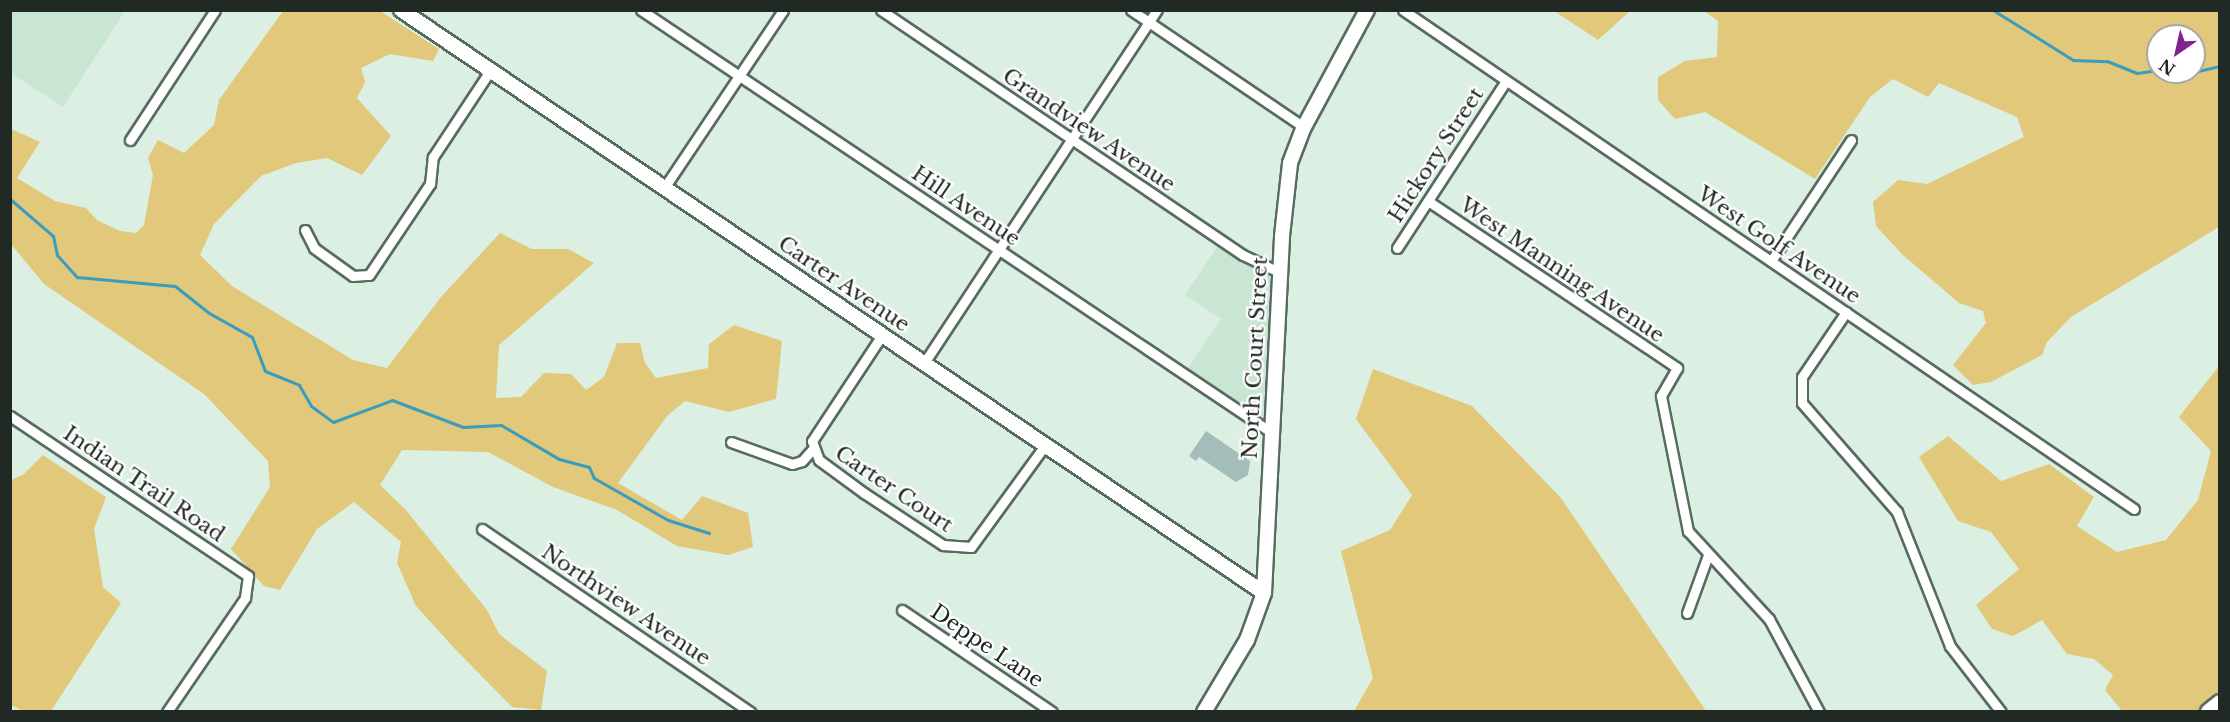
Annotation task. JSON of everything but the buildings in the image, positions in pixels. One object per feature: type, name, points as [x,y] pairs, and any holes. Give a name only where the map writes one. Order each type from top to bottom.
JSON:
[{"type":"highway","points":[[2209,711],[2220,703]]},
{"type":"street","points":[[130,140],[214,10]]},
{"type":"street","name":"Carter Avenue","points":[[401,10],[1263,593]]},
{"type":"street","name":"Hill Avenue","points":[[641,10],[1271,432]]},
{"type":"street","points":[[664,188],[783,10]]},
{"type":"street","name":"Grandview Avenue","points":[[881,10],[1243,255],[1281,273]]},
{"type":"street","points":[[1131,10],[1304,127]]},
{"type":"street","points":[[924,363],[1156,10]]},
{"type":"street","name":"North Court Street","points":[[1204,711],[1247,640],[1263,593],[1287,181],[1304,127],[1367,10]]},
{"type":"street","name":"West Golf Avenue","points":[[1403,10],[2134,508]]},
{"type":"street","points":[[305,230],[314,248],[353,276],[369,275],[430,184],[433,157],[490,71]]},
{"type":"street","name":"Hickory Street","points":[[1397,248],[1506,81]]},
{"type":"street","points":[[1771,261],[1851,140]]},
{"type":"street","name":"West Manning Avenue","points":[[1428,201],[1677,368],[1661,396],[1688,531],[1708,555]]},
{"type":"street","points":[[1846,312],[1802,377],[1802,402],[1897,512],[1950,646],[2001,711]]},
{"type":"street","name":"Carter Court","points":[[882,335],[812,441],[812,450],[864,493],[943,545],[958,550],[979,540],[1045,445]]},
{"type":"street","name":"Indian Trail Road","points":[[10,416],[248,576],[249,587],[167,711]]},
{"type":"street","points":[[730,442],[792,464],[802,461],[812,450]]},
{"type":"street","name":"Northview Avenue","points":[[482,529],[750,711]]},
{"type":"street","points":[[1687,614],[1708,555],[1769,620],[1819,711]]},
{"type":"street","name":"Deppe Lane","points":[[902,610],[1052,711]]},
{"type":"shaded area","points":[[10,11],[125,11],[63,107],[11,73]]},
{"type":"shaded area","points":[[283,11],[380,11],[439,49],[433,61],[390,54],[361,68],[365,82],[357,98],[391,136],[362,175],[327,158],[296,163],[261,176],[214,224],[200,255],[232,286],[353,360],[387,368],[441,297],[500,233],[532,249],[568,249],[594,263],[499,345],[496,398],[521,397],[544,373],[571,374],[586,390],[604,377],[617,343],[640,343],[645,363],[656,378],[708,368],[709,344],[734,325],[782,341],[776,399],[729,412],[685,401],[667,416],[618,483],[682,520],[702,496],[748,513],[753,547],[728,555],[677,546],[617,510],[553,487],[488,452],[402,450],[380,485],[405,509],[487,610],[499,634],[547,671],[541,710],[512,707],[416,606],[397,563],[401,542],[354,502],[317,529],[280,590],[264,586],[231,549],[270,487],[268,461],[204,394],[44,284],[11,244],[11,129],[40,142],[17,178],[55,201],[86,208],[97,220],[120,231],[136,233],[144,225],[153,175],[148,158],[158,140],[184,153],[214,125],[219,100]]},
{"type":"shaded area","points":[[1554,11],[1630,11],[1598,40]]},
{"type":"shaded area","points":[[1704,11],[2219,11],[2219,227],[2071,317],[2047,342],[2042,355],[1991,382],[1973,385],[1953,365],[1986,323],[1983,311],[1959,303],[1903,255],[1876,226],[1873,202],[1898,180],[1927,184],[2024,137],[2017,117],[1939,83],[1928,97],[1893,79],[1870,97],[1815,179],[1705,112],[1675,119],[1658,100],[1658,77],[1685,61],[1717,57],[1718,21]]},
{"type":"shaded area","points":[[1221,241],[1281,273],[1271,432],[1184,374],[1221,319],[1185,295]]},
{"type":"shaded area","points":[[2219,366],[2219,703],[2209,711],[2122,711],[2105,690],[2113,675],[2094,659],[2067,654],[2042,620],[2013,636],[1992,629],[1976,605],[2019,569],[1991,532],[1958,521],[1919,457],[1948,436],[2001,481],[2049,464],[2094,497],[2077,526],[2117,552],[2166,540],[2198,500],[2211,451],[2179,417]]},
{"type":"shaded area","points":[[1373,369],[1472,406],[1561,498],[1706,711],[1354,711],[1373,678],[1341,551],[1390,530],[1412,495],[1356,419]]},
{"type":"shaded area","points":[[43,455],[106,497],[94,529],[103,587],[121,603],[51,711],[23,711],[11,705],[11,480],[23,475]]},
{"type":"waterway","points":[[1993,10],[2073,60],[2107,61],[2137,73],[2146,72]]},
{"type":"waterway","points":[[2206,69],[2220,66]]},
{"type":"waterway","points":[[10,199],[53,236],[57,255],[77,277],[175,286],[209,313],[252,337],[265,371],[299,385],[311,406],[333,422],[392,400],[463,427],[501,425],[559,459],[589,467],[594,478],[668,520],[709,533]]}]
